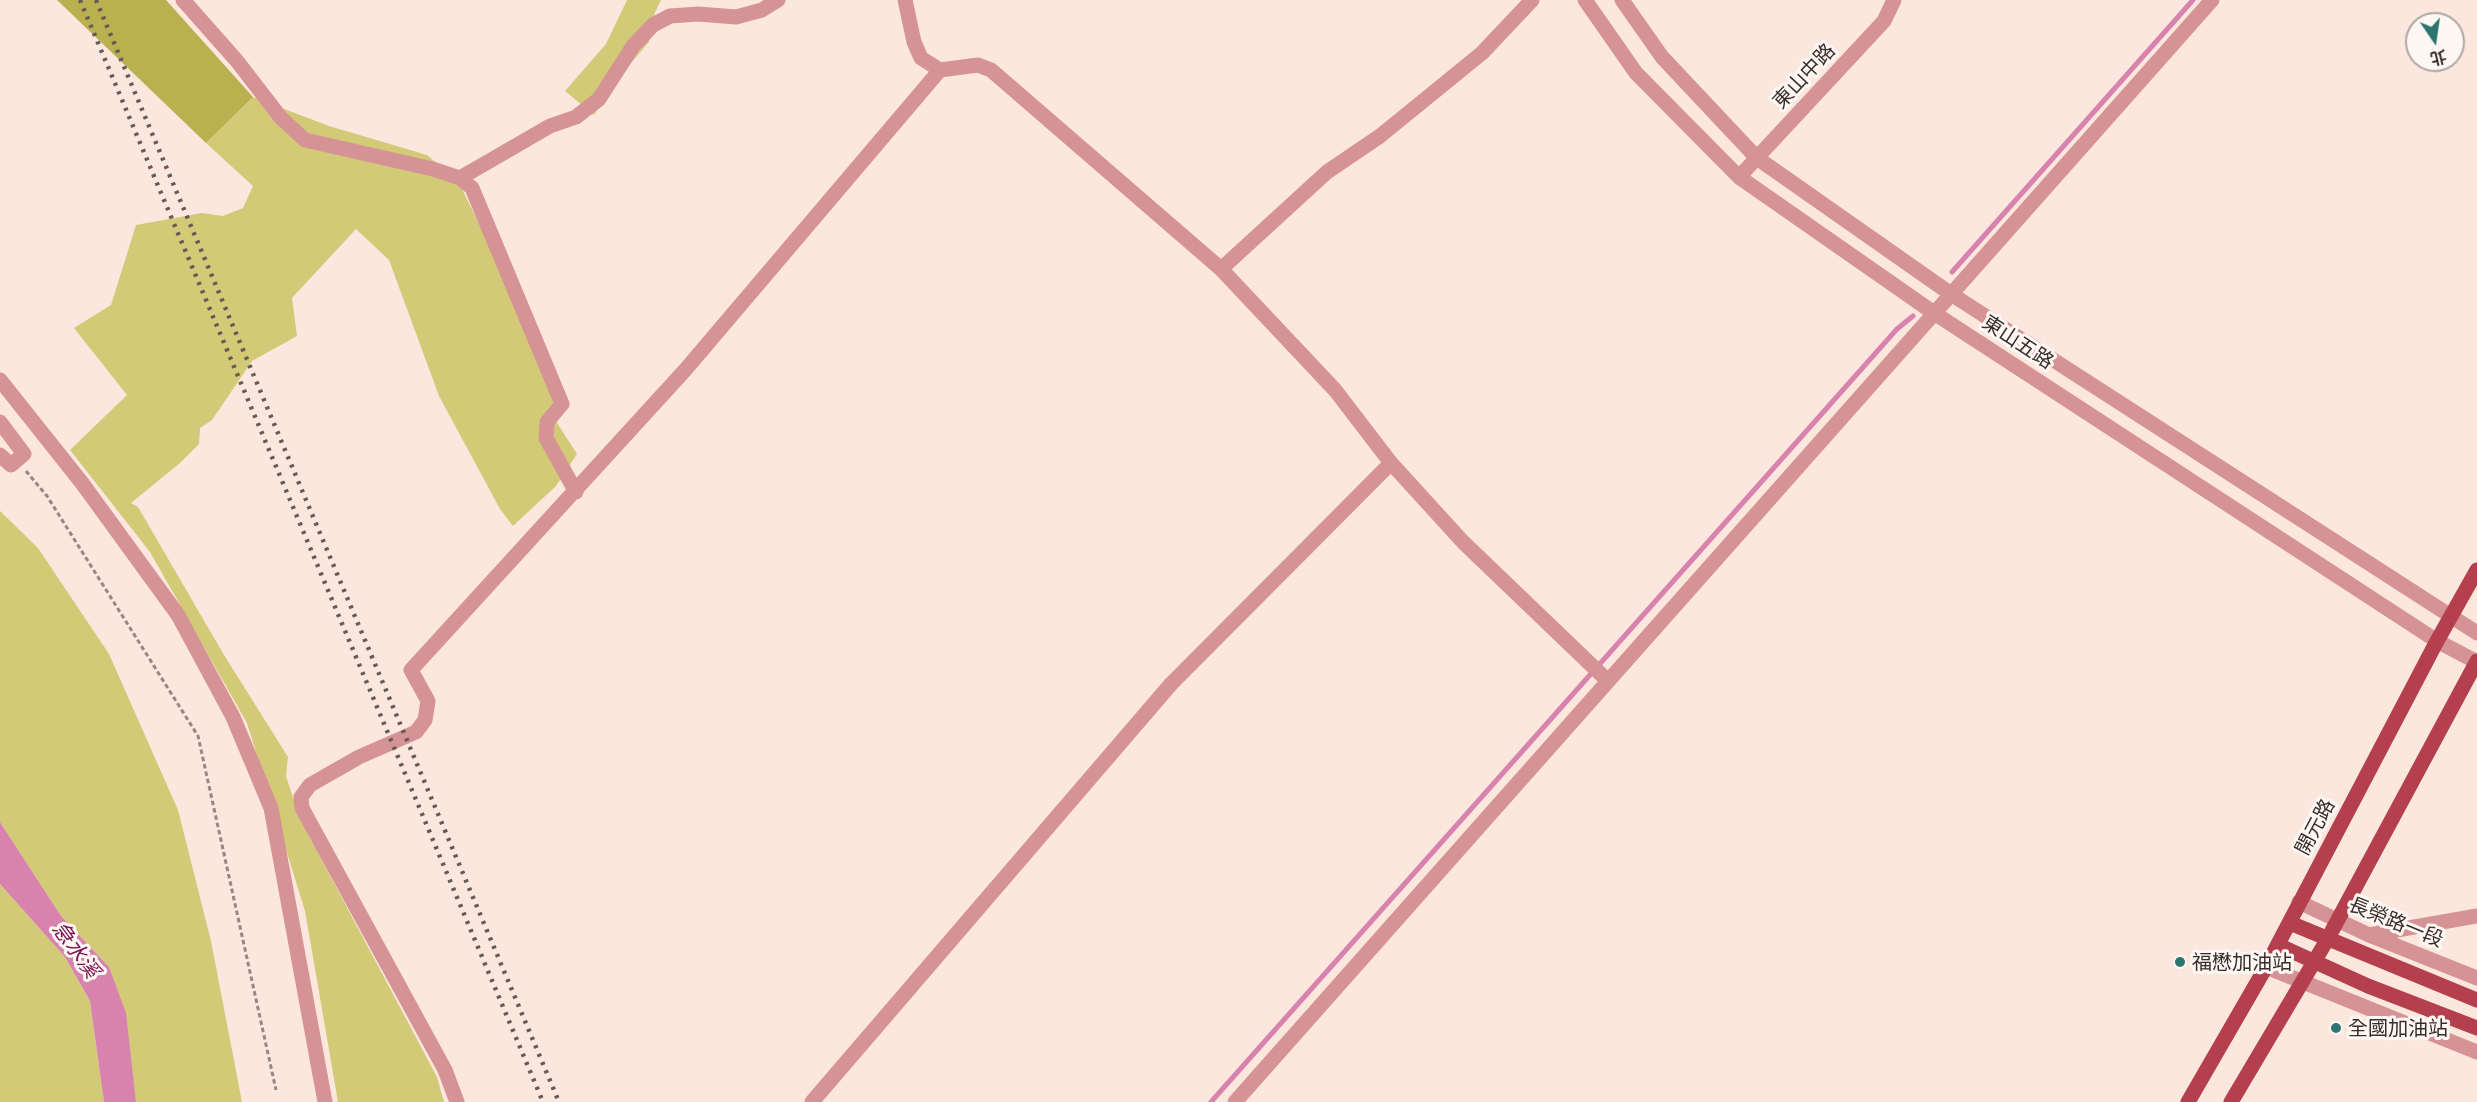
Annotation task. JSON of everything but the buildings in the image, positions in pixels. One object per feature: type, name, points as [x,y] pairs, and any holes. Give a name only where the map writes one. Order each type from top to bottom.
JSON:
[{"type":"main road","name":"開元路","points":[[2188,1102],[2290,923],[2437,641],[2477,570]]},
{"type":"main road","points":[[2231,1102],[2327,940],[2477,662]]},
{"type":"main road","points":[[2290,923],[2377,961],[2477,1000]]},
{"type":"main road","points":[[2278,945],[2367,986],[2477,1028]]},
{"type":"street","points":[[183,0],[237,61],[281,118],[305,140],[460,178],[472,188],[562,404],[547,422],[546,438],[576,492]]},
{"type":"street","points":[[460,178],[550,126],[576,117],[599,99],[633,46],[661,21],[670,16],[698,14],[736,17],[762,10],[778,0]]},
{"type":"street","points":[[905,0],[914,42],[921,58],[940,70]]},
{"type":"street","points":[[1221,269],[1327,172],[1380,136],[1482,53],[1532,0]]},
{"type":"street","name":"東山五路","points":[[1585,0],[1636,73],[1739,177],[1934,313],[2437,641],[2477,662]]},
{"type":"street","name":"東山五路","points":[[1622,0],[1662,57],[1757,158],[1951,294],[2477,633]]},
{"type":"street","name":"東山中路","points":[[1739,177],[1884,21],[1894,0]]},
{"type":"street","points":[[1234,1102],[2212,0]]},
{"type":"street","points":[[458,1102],[445,1070],[302,808],[301,796],[310,785],[359,757],[416,732],[425,720],[428,701],[411,670],[686,369],[940,70],[978,64],[992,70],[1221,269],[1335,390],[1391,463],[1463,542],[1608,681]]},
{"type":"street","points":[[0,380],[82,483],[178,615],[233,717],[271,808],[324,1102]]},
{"type":"street","points":[[0,422],[24,454],[11,465],[0,456]]},
{"type":"street","points":[[812,1102],[1171,684],[1391,463]]},
{"type":"street","name":"長榮路一段","points":[[2299,902],[2336,921],[2477,978]]},
{"type":"street","points":[[2369,935],[2477,916]]},
{"type":"street","points":[[2266,967],[2477,1052]]},
{"type":"path","points":[[17,460],[47,496],[198,736],[276,1090]]},
{"type":"shaded area","points":[[57,0],[166,0],[253,97],[206,143]]},
{"type":"shaded area","points":[[627,0],[661,0],[655,12],[649,42],[619,77],[594,115],[565,91],[606,44]]},
{"type":"shaded area","points":[[253,97],[329,126],[427,155],[458,181],[559,386],[550,412],[577,454],[556,486],[513,526],[500,509],[439,396],[389,260],[356,229],[292,298],[297,336],[252,361],[212,420],[200,428],[199,444],[180,463],[131,503],[138,507],[224,655],[288,757],[286,776],[300,819],[437,1077],[444,1102],[338,1102],[305,911],[247,723],[150,552],[70,450],[127,395],[74,328],[111,305],[136,225],[202,213],[223,216],[243,208],[253,186],[206,143]]},
{"type":"shaded area","points":[[0,511],[38,548],[109,654],[178,810],[211,941],[242,1102],[136,1102],[109,967],[61,916],[0,822]]},
{"type":"shaded area","points":[[0,884],[65,957],[90,1001],[104,1102],[0,1102]]},
{"type":"water","name":"急水溪","points":[[0,822],[61,916],[109,967],[126,1013],[136,1102],[104,1102],[90,1001],[65,957],[0,884]]},
{"type":"waterway","points":[[1952,272],[2193,0]]},
{"type":"waterway","points":[[1211,1102],[1897,329],[1913,316]]},
{"type":"railway","points":[[80,0],[543,1102]]},
{"type":"railway","points":[[96,0],[559,1102]]},
{"type":"place","name":"福懋加油站","points":[[2180,962]]},
{"type":"place","name":"全國加油站","points":[[2336,1028]]}]
